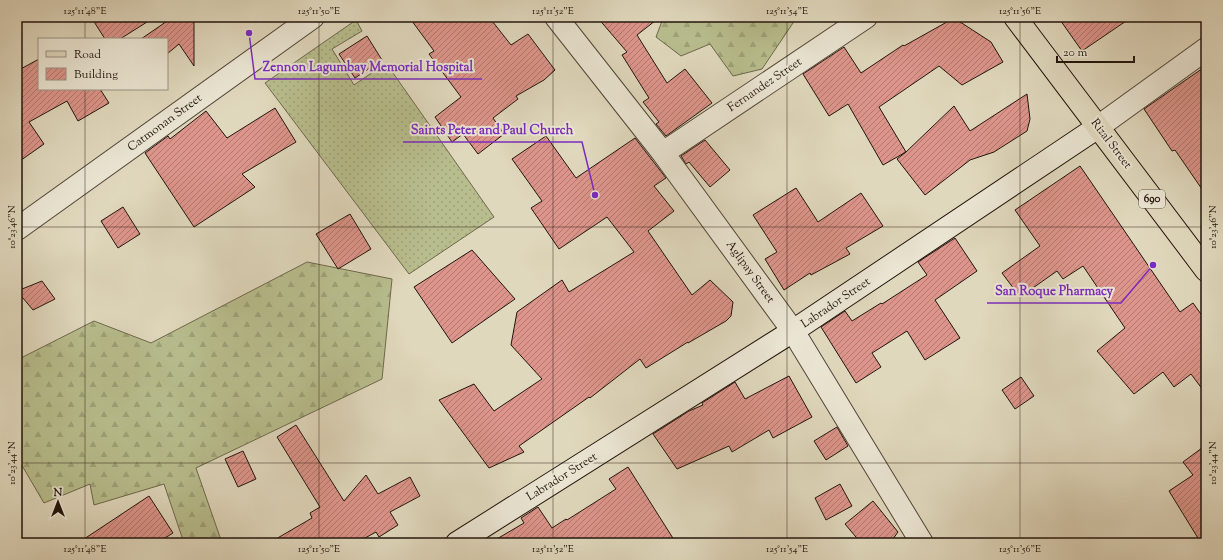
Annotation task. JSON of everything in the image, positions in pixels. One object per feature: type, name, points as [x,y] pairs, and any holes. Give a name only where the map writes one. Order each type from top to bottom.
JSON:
[{"type":"main road","name":"Rizal Street","points":[[1015,17],[1206,270]]},
{"type":"street","name":"Catmonan Street","points":[[17,229],[313,17]]},
{"type":"street","name":"Aglipay Street","points":[[556,17],[663,153],[793,331],[922,543]]},
{"type":"street","name":"Fernandez Street","points":[[663,153],[866,17]]},
{"type":"street","name":"Labrador Street","points":[[457,543],[793,331],[1098,127],[1206,50]]},
{"type":"green space","points":[[660,17],[797,17],[762,69],[733,76],[710,44],[681,56],[656,37],[662,21]]},
{"type":"green space","points":[[356,20],[362,31],[332,49],[354,85],[386,63],[494,217],[409,274],[265,83]]},
{"type":"green space","points":[[307,262],[392,279],[382,379],[196,468],[222,543],[184,543],[164,484],[94,505],[90,484],[44,503],[17,457],[17,360],[94,321],[151,343]]},
{"type":"building","points":[[91,17],[155,17],[122,38],[104,38]]},
{"type":"building","points":[[173,17],[194,17],[194,66],[179,44],[168,53],[168,38],[142,38]]},
{"type":"building","points":[[409,17],[489,17],[511,45],[528,34],[555,70],[544,80],[516,96],[518,99],[493,118],[504,134],[478,154],[463,134],[452,142],[435,117],[461,97],[429,54],[434,51]]},
{"type":"building","points":[[597,17],[660,17],[637,35],[667,83],[685,69],[712,103],[666,136],[656,124],[659,122],[643,102],[649,98],[622,55],[627,52]]},
{"type":"building","points":[[1058,17],[1132,17],[1082,51]]},
{"type":"building","points":[[954,18],[991,42],[1003,62],[962,85],[939,66],[879,107],[906,152],[883,165],[848,104],[829,116],[803,74],[844,47],[861,73],[903,45],[904,46]]},
{"type":"building","points":[[367,36],[382,60],[355,78],[339,54]]},
{"type":"building","points":[[38,60],[38,90],[101,90],[109,103],[78,121],[67,101],[29,122],[44,144],[17,163],[17,71]]},
{"type":"building","points":[[1206,66],[1206,195],[1175,150],[1172,151],[1144,109]]},
{"type":"building","points":[[1027,94],[1030,119],[1027,131],[994,152],[970,160],[925,195],[897,159],[954,106],[970,131]]},
{"type":"building","points":[[275,108],[296,142],[242,174],[255,187],[194,227],[145,153],[168,136],[170,139],[206,111],[227,138]]},
{"type":"building","points":[[546,136],[576,178],[635,138],[666,178],[654,186],[674,211],[648,231],[692,295],[710,280],[733,302],[731,316],[726,321],[646,368],[640,359],[590,398],[589,397],[519,446],[524,452],[489,468],[439,400],[474,384],[494,411],[542,379],[511,345],[517,312],[562,280],[569,292],[634,252],[607,217],[559,249],[531,208],[542,201],[512,159]]},
{"type":"building","points":[[705,140],[730,170],[710,187],[689,162],[686,164],[681,156]]},
{"type":"building","points":[[1080,166],[1180,312],[1193,303],[1206,321],[1206,394],[1191,374],[1174,387],[1163,372],[1134,394],[1097,351],[1125,328],[1083,266],[1063,279],[1057,271],[1020,297],[1002,273],[1040,246],[1015,210]]},
{"type":"building","points":[[796,188],[818,222],[861,193],[883,226],[846,248],[850,254],[811,275],[810,273],[784,290],[765,259],[777,252],[753,215]]},
{"type":"building","points":[[123,207],[140,234],[118,248],[101,221]]},
{"type":"building","points":[[350,214],[371,249],[338,269],[316,234]]},
{"type":"building","points":[[955,238],[977,271],[935,300],[960,338],[925,360],[907,331],[872,353],[881,367],[856,383],[821,327],[845,311],[852,321],[927,275],[918,262]]},
{"type":"building","points":[[472,250],[515,299],[452,343],[414,287]]},
{"type":"building","points":[[42,281],[55,299],[33,310],[17,291]]},
{"type":"building","points":[[789,376],[812,417],[773,438],[769,430],[732,452],[729,446],[677,469],[653,434],[689,411],[703,405],[702,403],[735,382],[745,399]]},
{"type":"building","points":[[1021,377],[1034,396],[1015,409],[1002,390]]},
{"type":"building","points":[[296,425],[344,501],[366,475],[378,494],[410,477],[420,496],[390,512],[398,525],[379,537],[376,532],[356,543],[269,543],[312,518],[310,513],[320,507],[277,437]]},
{"type":"building","points":[[837,427],[848,446],[826,460],[814,441]]},
{"type":"building","points":[[1206,445],[1206,543],[1201,543],[1169,491],[1193,475],[1183,462]]},
{"type":"building","points":[[243,451],[256,479],[238,487],[225,459]]},
{"type":"building","points":[[628,467],[676,543],[490,543],[524,523],[521,518],[538,507],[552,528],[566,519],[567,520],[616,489],[609,479]]},
{"type":"building","points":[[840,484],[852,506],[826,520],[815,498]]},
{"type":"building","points":[[149,496],[173,533],[157,543],[78,543]]},
{"type":"building","points":[[873,501],[898,532],[890,543],[861,543],[845,524]]},
{"type":"place","name":"Zennon Lagumbay Memorial Hospital","points":[[249,33]]},
{"type":"place","name":"Saints Peter and Paul Church","points":[[595,195]]},
{"type":"place","name":"San Roque Pharmacy","points":[[1153,265]]}]
